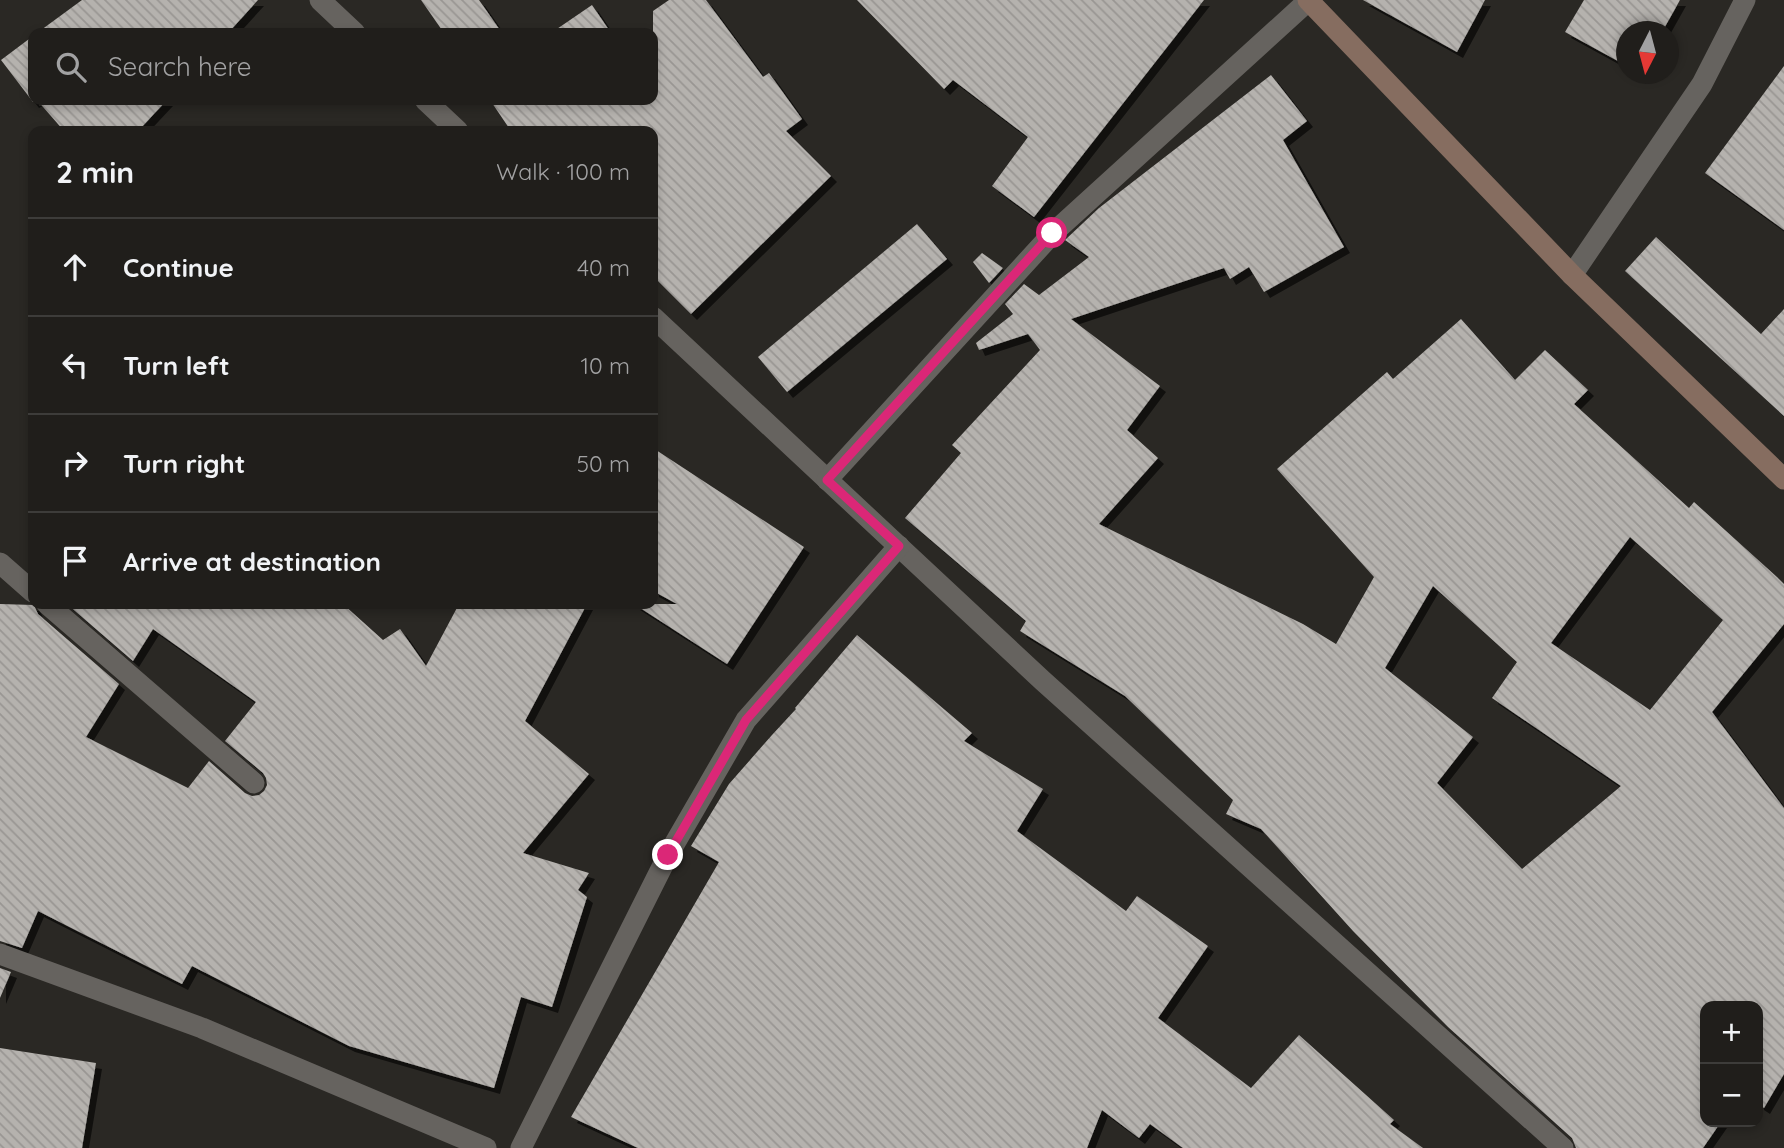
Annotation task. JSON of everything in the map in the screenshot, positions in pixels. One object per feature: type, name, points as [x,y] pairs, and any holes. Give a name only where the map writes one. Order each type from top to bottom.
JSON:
[{"type":"main road","points":[[1308,0],[1572,275],[1784,479]]},
{"type":"street","points":[[320,0],[350,28]]},
{"type":"street","points":[[827,480],[1052,233],[1308,0]]},
{"type":"street","points":[[1572,275],[1702,84],[1745,0]]},
{"type":"street","points":[[430,105],[453,126]]},
{"type":"street","points":[[658,322],[1043,681],[1563,1148]]},
{"type":"street","points":[[521,1148],[668,855],[746,720],[899,546]]},
{"type":"street","points":[[0,563],[28,588]]},
{"type":"street","points":[[53,609],[254,783]]},
{"type":"street","points":[[0,954],[202,1028],[486,1148]]},
{"type":"building","points":[[82,0],[258,0],[233,28],[44,28]]},
{"type":"building","points":[[421,0],[479,0],[499,28],[441,28]]},
{"type":"building","points":[[669,0],[706,0],[763,77],[769,73],[802,119],[786,131],[831,176],[691,314],[658,281],[658,126],[508,126],[493,105],[658,105],[658,28],[653,28],[653,11]]},
{"type":"building","points":[[857,0],[1204,0],[1034,217],[992,186],[1028,137],[953,80],[944,89]]},
{"type":"building","points":[[1363,0],[1485,0],[1457,52]]},
{"type":"building","points":[[1584,0],[1680,0],[1668,21],[1616,21],[1616,60],[1565,32]]},
{"type":"building","points":[[592,5],[608,28],[558,28]]},
{"type":"building","points":[[28,40],[28,95],[1,60]]},
{"type":"building","points":[[1784,66],[1784,230],[1705,173]]},
{"type":"building","points":[[1271,75],[1307,121],[1283,140],[1344,247],[1264,292],[1249,267],[1230,279],[1224,268],[1071,319],[1160,386],[1127,430],[1158,458],[1099,524],[1303,624],[1336,644],[1374,577],[1277,469],[1387,372],[1393,379],[1461,319],[1515,380],[1545,350],[1588,390],[1574,404],[1689,508],[1694,502],[1784,584],[1784,624],[1712,712],[1784,808],[1784,1074],[1764,1108],[1763,1001],[1700,1001],[1700,1127],[1718,1127],[1703,1148],[1576,1148],[1572,1138],[1448,1027],[1353,931],[1261,829],[1226,814],[1233,800],[1125,696],[1020,631],[1026,621],[905,518],[961,453],[952,445],[1040,350],[1028,334],[979,350],[976,343],[1013,314],[1005,304],[1024,284],[1039,295],[1089,257],[1065,240],[1099,208]],"holes":[[[1630,537],[1723,620],[1650,710],[1551,643]],[[1433,586],[1517,662],[1492,698],[1621,786],[1522,869],[1437,783],[1473,737],[1385,668]]]},
{"type":"building","points":[[41,105],[162,105],[143,126],[60,126]]},
{"type":"building","points":[[917,224],[947,259],[787,392],[758,357]]},
{"type":"building","points":[[1656,237],[1761,334],[1784,309],[1784,416],[1625,271]]},
{"type":"building","points":[[982,253],[1003,268],[989,283],[973,262]]},
{"type":"building","points":[[658,451],[804,547],[727,664],[642,609],[658,609],[658,604],[677,604],[658,594]]},
{"type":"building","points":[[0,604],[28,605],[28,609],[36,609],[38,614],[119,684],[86,737],[188,788],[209,761],[252,796],[264,791],[266,778],[225,741],[256,702],[153,629],[133,661],[73,609],[349,609],[383,640],[400,629],[426,666],[456,609],[584,609],[525,721],[589,774],[523,853],[589,873],[578,890],[587,897],[552,1007],[521,997],[494,1088],[349,1046],[192,966],[182,984],[38,911],[22,948],[0,941]]},
{"type":"building","points":[[857,635],[972,733],[964,741],[1043,789],[1017,831],[1126,911],[1137,896],[1208,946],[1158,1018],[1251,1088],[1299,1035],[1394,1120],[1390,1124],[1423,1148],[1183,1148],[1150,1124],[1139,1138],[1102,1110],[1087,1148],[638,1148],[571,1117],[719,862],[691,846],[729,784]]},
{"type":"building","points":[[0,968],[11,972],[0,998]]},
{"type":"building","points":[[0,1048],[96,1063],[82,1148],[0,1148]]},
{"type":"route","points":[[668,855],[746,720],[899,546],[827,480],[1052,233]]}]
